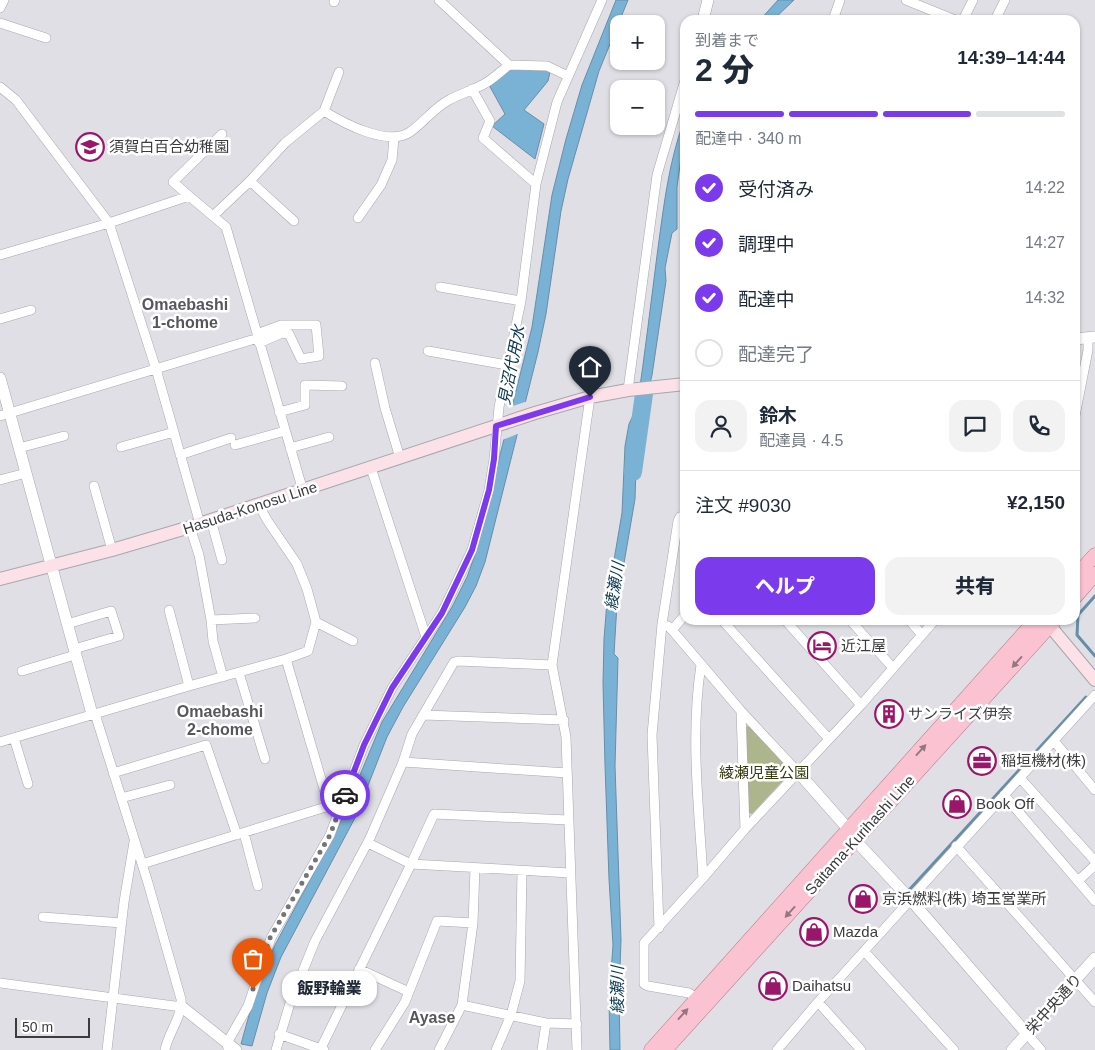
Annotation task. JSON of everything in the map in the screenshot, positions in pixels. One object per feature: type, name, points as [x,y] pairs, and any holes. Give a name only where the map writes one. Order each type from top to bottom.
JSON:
[{"type":"main road","points":[[590,397],[680,384]]},
{"type":"main road","name":"Hasuda-Konosu Line","points":[[0,578],[112,550],[200,524],[535,412],[590,397]]},
{"type":"main road","points":[[1080,572],[1095,555]]},
{"type":"main road","points":[[1080,591],[1095,574]]},
{"type":"main road","name":"Saitama-Kurihashi Line","points":[[665,1050],[1032,625]]},
{"type":"main road","name":"Saitama-Kurihashi Line","points":[[651,1050],[696,998],[852,835],[1047,625]]},
{"type":"main road","points":[[1052,625],[1095,680]]},
{"type":"street","points":[[0,8],[4,0]]},
{"type":"street","points":[[439,0],[509,65]]},
{"type":"street","points":[[0,983],[182,1006],[230,1048],[248,1006],[270,938],[330,835],[364,745],[392,688],[442,613],[472,550],[489,490],[494,459],[496,426],[521,301],[536,184],[557,102],[602,0]]},
{"type":"street","points":[[704,15],[708,0]]},
{"type":"street","points":[[835,15],[840,0]]},
{"type":"street","points":[[906,0],[943,15]]},
{"type":"street","points":[[966,15],[973,0]]},
{"type":"street","points":[[998,15],[1005,0]]},
{"type":"street","points":[[0,23],[46,38]]},
{"type":"street","points":[[324,111],[355,127],[394,138],[409,133],[431,112],[449,100],[486,83],[509,65],[547,66],[568,76]]},
{"type":"street","points":[[213,216],[250,181],[285,143],[324,111],[339,72]]},
{"type":"street","points":[[472,89],[490,121],[483,138],[536,184]]},
{"type":"street","points":[[3,92],[16,100],[110,223],[156,369],[200,524],[222,560]]},
{"type":"street","points":[[630,390],[658,175],[680,98]]},
{"type":"street","points":[[222,134],[173,182],[226,228],[303,491]]},
{"type":"street","points":[[358,218],[381,185],[392,160],[394,138]]},
{"type":"street","points":[[250,181],[294,221]]},
{"type":"street","points":[[0,255],[110,223],[189,196]]},
{"type":"street","points":[[440,287],[521,301]]},
{"type":"street","points":[[0,319],[31,310]]},
{"type":"street","points":[[5,414],[258,338],[282,333],[289,334],[301,359],[319,356],[316,326],[281,326],[258,338]]},
{"type":"street","points":[[1080,391],[1091,337]]},
{"type":"street","points":[[428,351],[507,365]]},
{"type":"street","points":[[375,363],[385,408],[400,458]]},
{"type":"street","points":[[0,378],[5,414],[19,448],[92,714],[96,717],[142,864],[181,999],[182,1006],[166,1043],[165,1050]]},
{"type":"street","points":[[279,412],[305,405],[305,385],[342,386]]},
{"type":"street","points":[[577,1050],[566,737],[552,666],[590,397]]},
{"type":"street","points":[[180,455],[233,441],[285,431]]},
{"type":"street","points":[[121,447],[174,432]]},
{"type":"street","points":[[19,448],[64,436]]},
{"type":"street","points":[[290,448],[329,437]]},
{"type":"street","points":[[371,468],[426,637]]},
{"type":"street","points":[[0,480],[26,473]]},
{"type":"street","points":[[94,486],[112,550]]},
{"type":"street","points":[[0,742],[239,673],[308,651],[316,622],[307,589],[297,564],[259,505]]},
{"type":"street","points":[[659,928],[652,750],[662,624],[680,517]]},
{"type":"street","points":[[200,524],[199,555],[211,620],[212,641],[223,677]]},
{"type":"street","points":[[169,610],[189,686]]},
{"type":"street","points":[[22,671],[118,636],[111,611],[67,624]]},
{"type":"street","points":[[211,620],[255,618]]},
{"type":"street","points":[[672,630],[680,621]]},
{"type":"street","points":[[316,622],[353,640]]},
{"type":"street","points":[[662,624],[672,630],[741,711],[798,772],[1041,1050]]},
{"type":"street","points":[[727,625],[830,738]]},
{"type":"street","points":[[789,625],[861,705]]},
{"type":"street","points":[[855,625],[894,668]]},
{"type":"street","points":[[913,625],[922,635]]},
{"type":"street","points":[[696,998],[689,993],[644,984],[644,943],[931,625]]},
{"type":"street","points":[[286,659],[329,806]]},
{"type":"street","points":[[276,1050],[280,1034],[315,941],[368,843],[403,762],[412,734],[454,662],[552,666]]},
{"type":"street","points":[[701,665],[697,692],[697,770],[703,878]]},
{"type":"street","points":[[239,673],[265,759]]},
{"type":"street","points":[[777,1050],[956,846],[1095,695]]},
{"type":"street","points":[[741,711],[745,829]]},
{"type":"street","points":[[423,715],[564,720]]},
{"type":"street","points":[[14,738],[28,784]]},
{"type":"street","points":[[1054,741],[1095,790]]},
{"type":"street","points":[[113,773],[206,745],[258,886]]},
{"type":"street","points":[[403,762],[567,772]]},
{"type":"street","points":[[1020,778],[1095,861]]},
{"type":"street","points":[[121,798],[170,785]]},
{"type":"street","points":[[1004,795],[1095,901]]},
{"type":"street","points":[[142,864],[329,806],[341,804]]},
{"type":"street","points":[[280,1034],[323,1049],[359,969],[434,814],[568,820]]},
{"type":"street","points":[[106,1050],[134,839]]},
{"type":"street","points":[[368,843],[411,864],[570,873]]},
{"type":"street","points":[[956,846],[1095,1002]]},
{"type":"street","points":[[1078,881],[1095,865]]},
{"type":"street","points":[[440,1050],[462,1005],[473,923],[475,868]]},
{"type":"street","points":[[496,1050],[511,1015],[520,981],[522,870]]},
{"type":"street","points":[[43,918],[122,923]]},
{"type":"street","points":[[375,1050],[409,992],[437,921],[473,923]]},
{"type":"street","points":[[864,951],[954,1050]]},
{"type":"street","name":"栄中央通り","points":[[1012,1050],[1095,958]]},
{"type":"street","points":[[359,969],[409,992]]},
{"type":"street","points":[[818,1002],[861,1050]]},
{"type":"street","points":[[462,1005],[546,1022],[577,1024]]},
{"type":"street","points":[[542,1050],[546,1022]]},
{"type":"green space","name":"綾瀬児童公園","points":[[750,726],[791,772],[752,814],[747,812],[743,727]]},
{"type":"water","points":[[616,0],[628,0],[622,15],[610,15]]},
{"type":"water","points":[[778,0],[794,0],[778,15],[764,15]]},
{"type":"water","points":[[610,15],[610,44],[599,71],[568,179],[538,352],[485,562],[476,586],[465,607],[403,707],[387,737],[356,816],[281,957],[267,993],[252,1046],[241,1044],[256,990],[275,945],[338,828],[382,722],[452,607],[467,577],[475,555],[532,327],[552,195],[582,85]]},
{"type":"water","points":[[511,68],[546,69],[550,72],[548,81],[524,110],[544,124],[535,159],[492,126],[505,114],[489,85]]},
{"type":"water","points":[[680,131],[677,229],[672,233],[665,268],[666,281],[652,375],[637,437],[635,499],[617,604],[614,654],[618,658],[615,766],[621,940],[620,1050],[610,1050],[609,1000],[613,945],[605,765],[604,639],[607,601],[622,513],[625,446],[629,424],[637,407],[660,232],[668,182]]},
{"type":"pier","points":[[528,401],[520,433],[502,440],[510,407]]},
{"type":"waterway","name":"綾瀬川","points":[[633,472],[644,394]]},
{"type":"waterway","points":[[1080,613],[1095,596]]},
{"type":"waterway","points":[[1078,625],[1077,635],[1095,656]]},
{"type":"waterway","points":[[910,889],[1086,697]]},
{"type":"way so far","points":[[253,989],[270,938],[330,835],[345,795]]},
{"type":"place","name":"須賀白百合幼稚園","points":[[90,147]]},
{"type":"place","name":"近江屋","points":[[822,646]]},
{"type":"place","name":"サンライズ伊奈","points":[[889,714]]},
{"type":"place","name":"稲垣機材(株)","points":[[982,761]]},
{"type":"place","name":"Book Off","points":[[957,804]]},
{"type":"place","name":"京浜燃料(株) 埼玉営業所","points":[[863,899]]},
{"type":"place","name":"Mazda","points":[[814,932]]},
{"type":"place","name":"Daihatsu","points":[[773,986]]},
{"type":"place","name":"飯野輪業","points":[[253,989]]},
{"type":"district","name":"Omaebashi 1-chome","points":[[185,313]]},
{"type":"district","name":"Omaebashi 2-chome","points":[[220,720]]},
{"type":"district","name":"Ayase","points":[[432,1017]]},
{"type":"route","points":[[345,795],[364,745],[392,688],[442,613],[472,550],[489,490],[494,459],[496,426],[535,412],[590,397]]},
{"type":"water label","name":"見沼代用水","points":[[511,365]]}]
